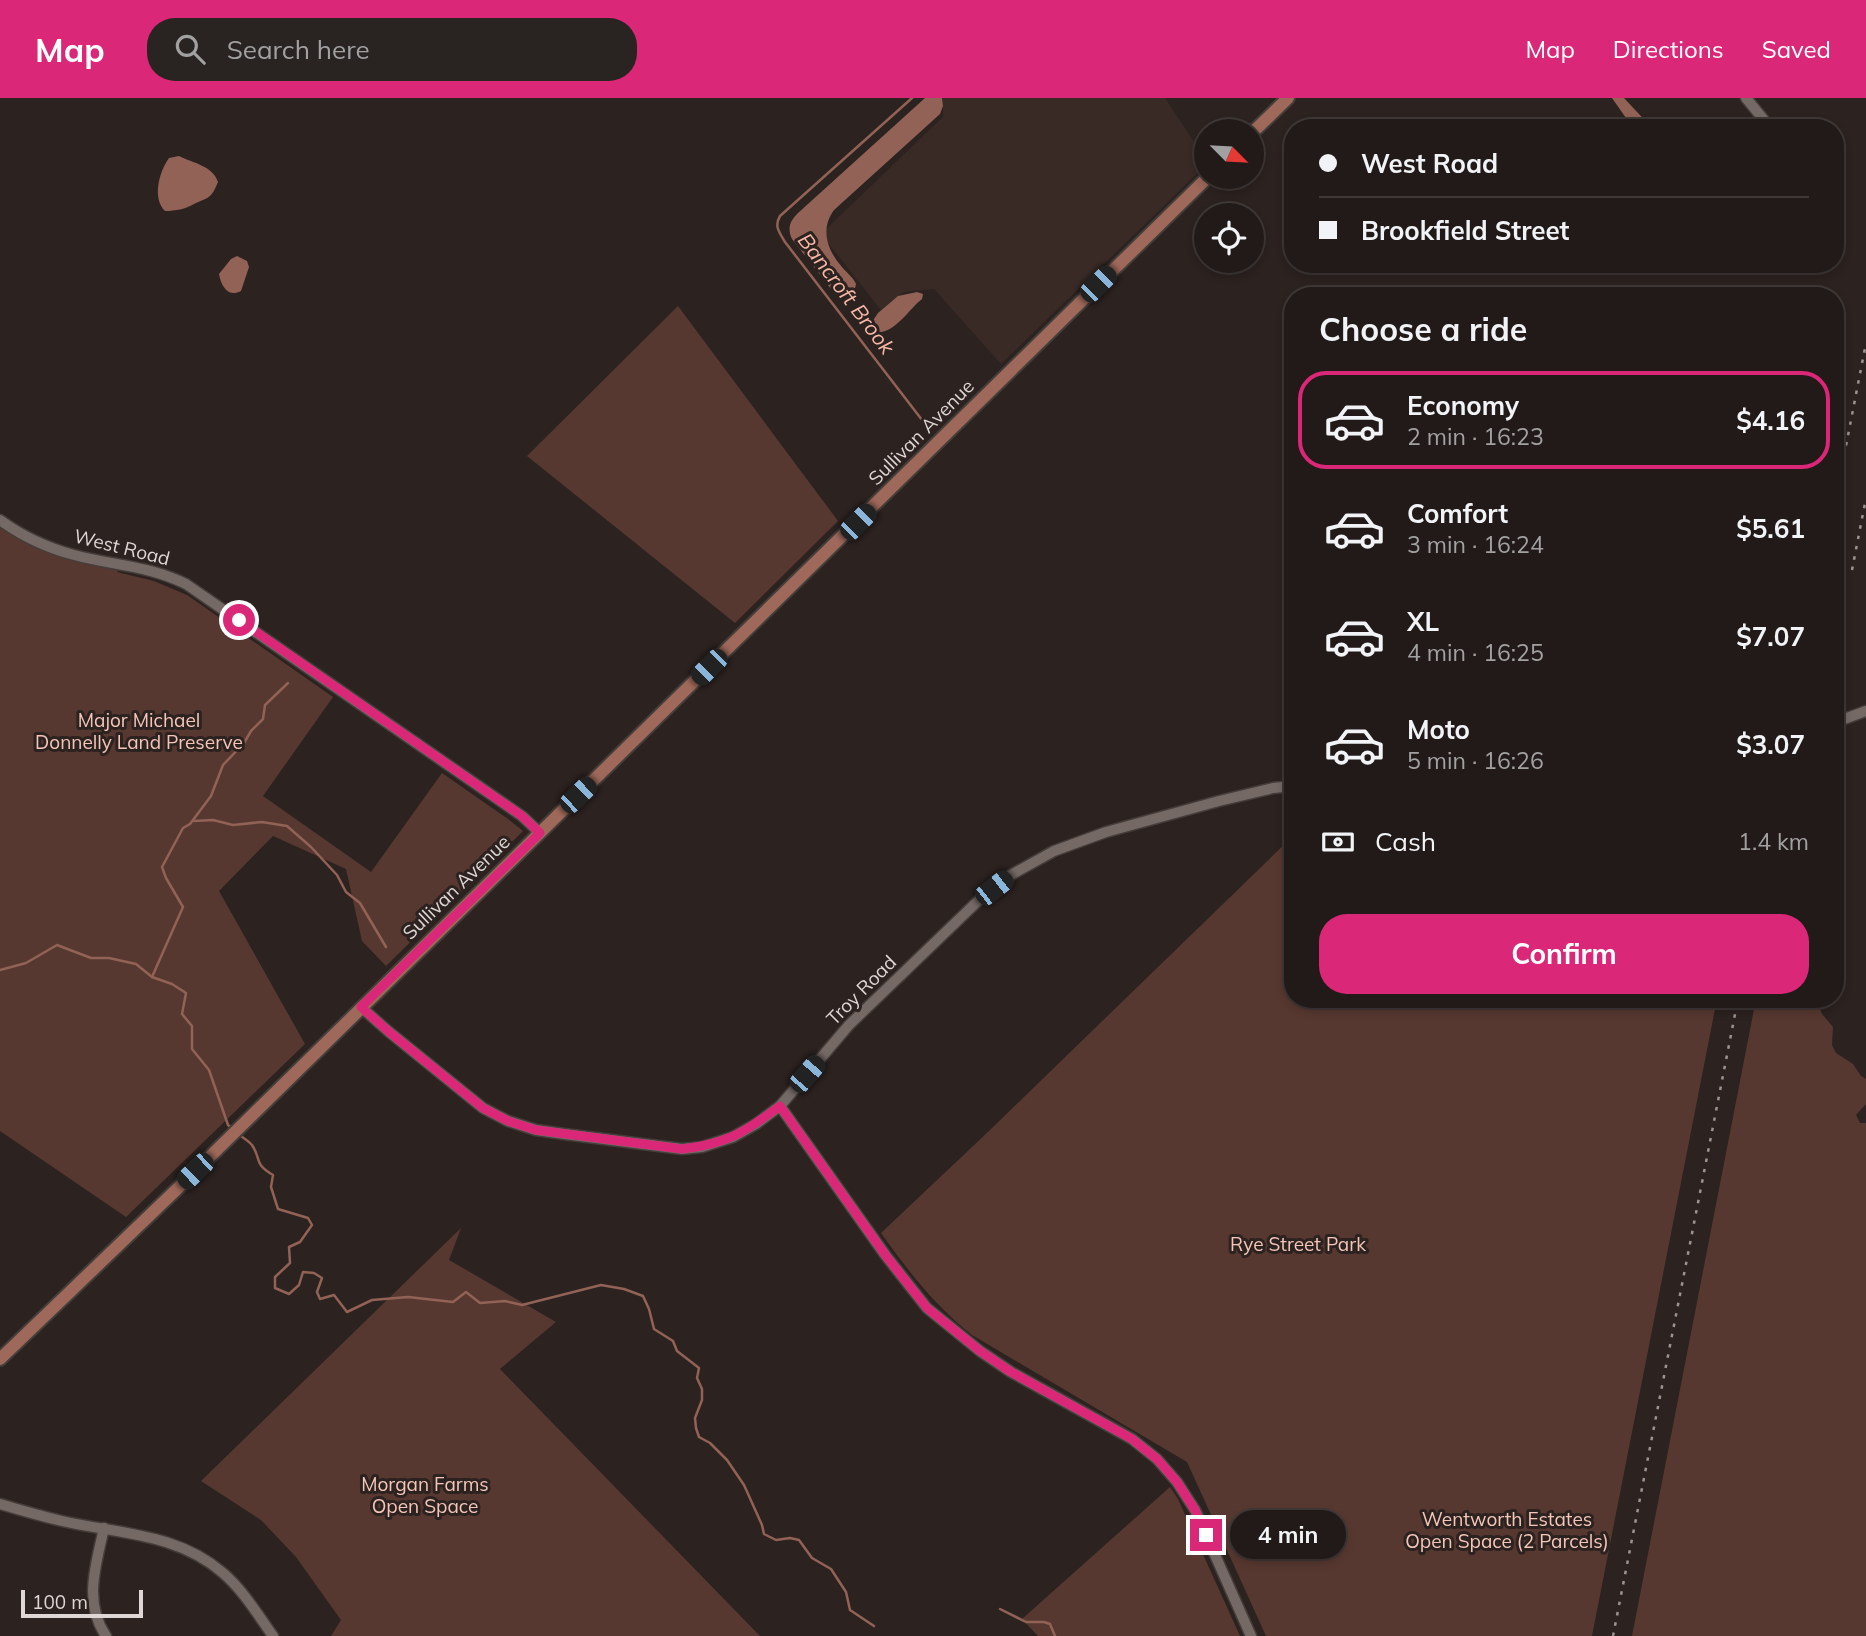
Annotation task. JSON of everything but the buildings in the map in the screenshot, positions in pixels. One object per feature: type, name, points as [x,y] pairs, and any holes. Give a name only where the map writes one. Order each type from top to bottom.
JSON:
[{"type":"main road","points":[[1264,121],[1288,98]]},
{"type":"main road","name":"Sullivan Avenue","points":[[0,1359],[1196,189]]},
{"type":"street","points":[[1746,98],[1763,119]]},
{"type":"street","name":"West Road","points":[[0,520],[42,544],[74,555],[150,569],[186,584],[522,816],[540,833]]},
{"type":"street","points":[[1844,719],[1866,711]]},
{"type":"street","name":"Troy Road","points":[[361,1007],[483,1108],[508,1121],[536,1130],[682,1149],[702,1147],[733,1137],[780,1106],[849,1025],[969,908],[1009,876],[1054,851],[1106,832],[1219,801],[1284,787]]},
{"type":"street","points":[[780,1106],[886,1256],[927,1308],[1011,1372],[1132,1439],[1157,1459],[1177,1482],[1195,1510],[1251,1636]]},
{"type":"street","points":[[0,1504],[62,1521],[173,1543],[203,1558],[224,1574],[273,1636]]},
{"type":"street","points":[[104,1528],[93,1596],[98,1624],[106,1636]]},
{"type":"shaded area","points":[[943,98],[1165,98],[1194,142],[1194,177],[1001,364],[934,289],[904,292],[881,310],[821,234],[943,117]]},
{"type":"green space","points":[[678,306],[838,521],[735,623],[527,456]]},
{"type":"green space","name":"Major Michael Donnelly Land Preserve","points":[[0,526],[56,554],[154,581],[187,595],[333,697],[263,796],[371,872],[442,773],[523,831],[386,966],[362,941],[346,869],[273,836],[219,891],[305,1044],[126,1217],[0,1131]]},
{"type":"green space","name":"Rye Street Park","points":[[1284,845],[1284,1008],[1715,1008],[1592,1636],[1266,1636],[1187,1462],[972,1335],[923,1287],[881,1233]]},
{"type":"green space","points":[[1754,1008],[1820,1008],[1833,1027],[1832,1045],[1836,1053],[1853,1064],[1866,1079],[1866,1104],[1856,1115],[1860,1123],[1866,1123],[1866,1636],[1632,1636]]},
{"type":"green space","name":"Morgan Farms Open Space","points":[[461,1228],[449,1260],[556,1322],[500,1369],[760,1636],[331,1636],[341,1620],[296,1557],[261,1520],[201,1481]]},
{"type":"green space","points":[[1170,1487],[1178,1499],[1240,1636],[1038,1636],[1022,1619]]},
{"type":"water","points":[[925,98],[942,98],[940,114],[834,210],[830,217],[826,232],[829,247],[856,284],[848,295],[835,294],[792,239],[791,222]]},
{"type":"water","points":[[1612,98],[1624,98],[1644,119],[1627,119]]},
{"type":"water","points":[[179,156],[212,172],[218,182],[211,195],[206,198],[184,208],[165,211],[159,199],[160,177],[169,158]]},
{"type":"water","points":[[237,256],[247,261],[249,267],[241,291],[232,293],[223,286],[219,274],[231,259]]},
{"type":"water","points":[[917,292],[923,294],[922,299],[900,321],[888,330],[875,332],[872,322],[878,313],[898,296]]},
{"type":"waterway","name":"Bancroft Brook","points":[[912,98],[780,216],[777,226],[785,242],[929,429]]},
{"type":"waterway","points":[[152,977],[183,907],[162,867],[183,828],[190,824],[211,796],[223,765],[263,719],[265,705],[288,683]]},
{"type":"waterway","points":[[194,821],[213,820],[233,825],[262,822],[287,826],[311,847],[337,875],[346,892],[360,903],[386,947]]},
{"type":"waterway","points":[[0,970],[26,963],[57,945],[91,958],[109,958],[136,964],[152,977],[172,984],[186,993],[182,1014],[192,1026],[192,1049],[209,1070],[228,1125],[233,1129]]},
{"type":"waterway","points":[[238,1134],[252,1145],[260,1164],[273,1175],[271,1187],[278,1209],[308,1218],[312,1225],[300,1242],[289,1247],[290,1263],[275,1277],[275,1288],[289,1294],[299,1285],[303,1272],[314,1273],[322,1278],[317,1292],[320,1299],[334,1295],[347,1312],[372,1300],[408,1297],[453,1302],[466,1292],[480,1303],[505,1301],[522,1305],[601,1285],[643,1296],[654,1329],[673,1341],[677,1351],[699,1368],[697,1378],[702,1389],[702,1400],[695,1418],[699,1437],[710,1443],[727,1460],[744,1485],[764,1534],[776,1540],[799,1540],[812,1558],[831,1569],[846,1592],[850,1610],[874,1626]]},
{"type":"waterway","points":[[1000,1609],[1026,1622],[1050,1624],[1055,1636]]},
{"type":"railway","points":[[1844,456],[1866,343]]},
{"type":"railway","points":[[1852,570],[1866,498]]},
{"type":"railway","points":[[1613,1636],[1736,1008]]},
{"type":"route","points":[[239,620],[522,816],[540,833],[361,1007],[483,1108],[508,1121],[536,1130],[682,1149],[702,1147],[733,1137],[780,1106],[906,1284],[927,1308],[1011,1372],[1132,1439],[1157,1459],[1177,1482],[1195,1510],[1206,1535]]},
{"type":"park label","name":"Wentworth Estates Open Space (2 Parcels)","points":[[1507,1530]]}]
